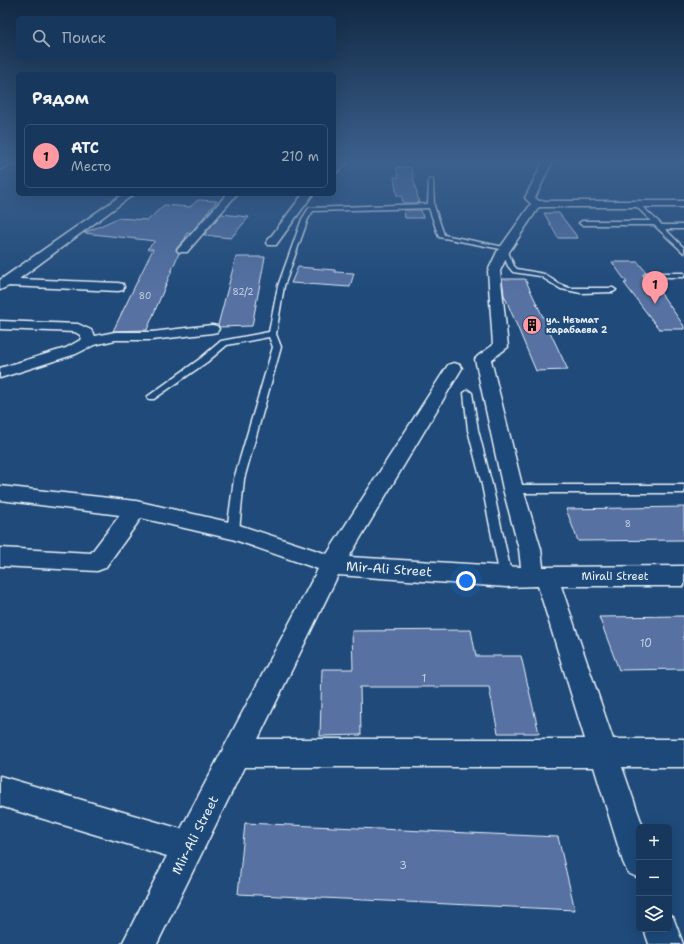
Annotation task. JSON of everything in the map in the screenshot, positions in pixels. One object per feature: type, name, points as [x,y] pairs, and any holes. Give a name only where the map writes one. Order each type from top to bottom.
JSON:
[{"type":"street","points":[[4,284],[115,204]]},
{"type":"street","points":[[183,250],[223,204]]},
{"type":"street","points":[[272,243],[301,204]]},
{"type":"street","points":[[536,204],[505,250],[494,271],[501,348],[483,359],[513,489],[530,549],[603,753],[638,860]]},
{"type":"street","points":[[4,284],[118,287]]},
{"type":"street","points":[[0,325],[78,328],[86,333],[90,341]]},
{"type":"street","points":[[0,373],[71,351],[90,341],[115,336],[152,336],[212,329]]},
{"type":"street","points":[[0,493],[136,509],[233,531],[332,565],[454,368]]},
{"type":"street","points":[[0,557],[97,562],[136,509]]},
{"type":"street","name":"Mir-Ali Street","points":[[139,944],[332,565],[506,577],[540,576]]},
{"type":"street","name":"Mirali Street","points":[[540,576],[684,576]]},
{"type":"street","points":[[237,753],[684,753]]},
{"type":"street","points":[[0,791],[189,847]]},
{"type":"street","points":[[662,932],[666,944]]},
{"type":"lane","points":[[637,204],[684,251]]},
{"type":"lane","points":[[233,531],[239,479],[277,348],[272,334],[281,286],[305,219],[311,209],[431,206],[441,236],[505,250],[512,268],[521,273],[540,274],[563,288],[572,290],[613,290]]},
{"type":"lane","points":[[582,223],[684,227]]},
{"type":"lane","points":[[647,275],[684,275]]},
{"type":"lane","points":[[151,397],[204,360],[224,343],[272,334]]},
{"type":"lane","points":[[468,393],[473,430],[487,486],[506,577]]},
{"type":"lane","points":[[513,489],[684,489]]},
{"type":"building","points":[[193,204],[215,204],[190,234],[187,233],[185,239],[176,249],[179,253],[147,330],[113,331],[153,249],[147,249],[155,241],[84,233],[118,218],[148,220],[164,205],[190,207]]},
{"type":"building","points":[[404,210],[421,210],[423,218],[405,218]]},
{"type":"building","points":[[544,213],[559,213],[578,238],[558,238]]},
{"type":"building","points":[[221,214],[249,217],[231,238],[204,235]]},
{"type":"building","points":[[236,257],[265,257],[252,326],[219,327],[218,325]]},
{"type":"building","points":[[612,262],[638,262],[646,272],[643,275],[646,278],[650,278],[684,326],[684,329],[659,329],[624,283],[627,283]]},
{"type":"building","points":[[298,267],[354,273],[350,287],[291,283]]},
{"type":"building","name":"ул. Неъмат карабаева 2","points":[[502,279],[525,279],[568,370],[536,371],[504,295]]},
{"type":"building","points":[[684,507],[684,540],[578,541],[566,509]]},
{"type":"building","points":[[684,616],[684,669],[619,670],[599,617]]},
{"type":"building","points":[[471,630],[476,656],[521,656],[539,733],[498,733],[489,687],[360,687],[361,735],[320,736],[322,669],[353,669],[352,631]]},
{"type":"building","points":[[245,823],[558,837],[575,910],[238,894]]},
{"type":"place","name":"АТС","points":[[655,304]]},
{"type":"place","name":"ул. Неъмат карабаева 2","points":[[532,325]]}]
